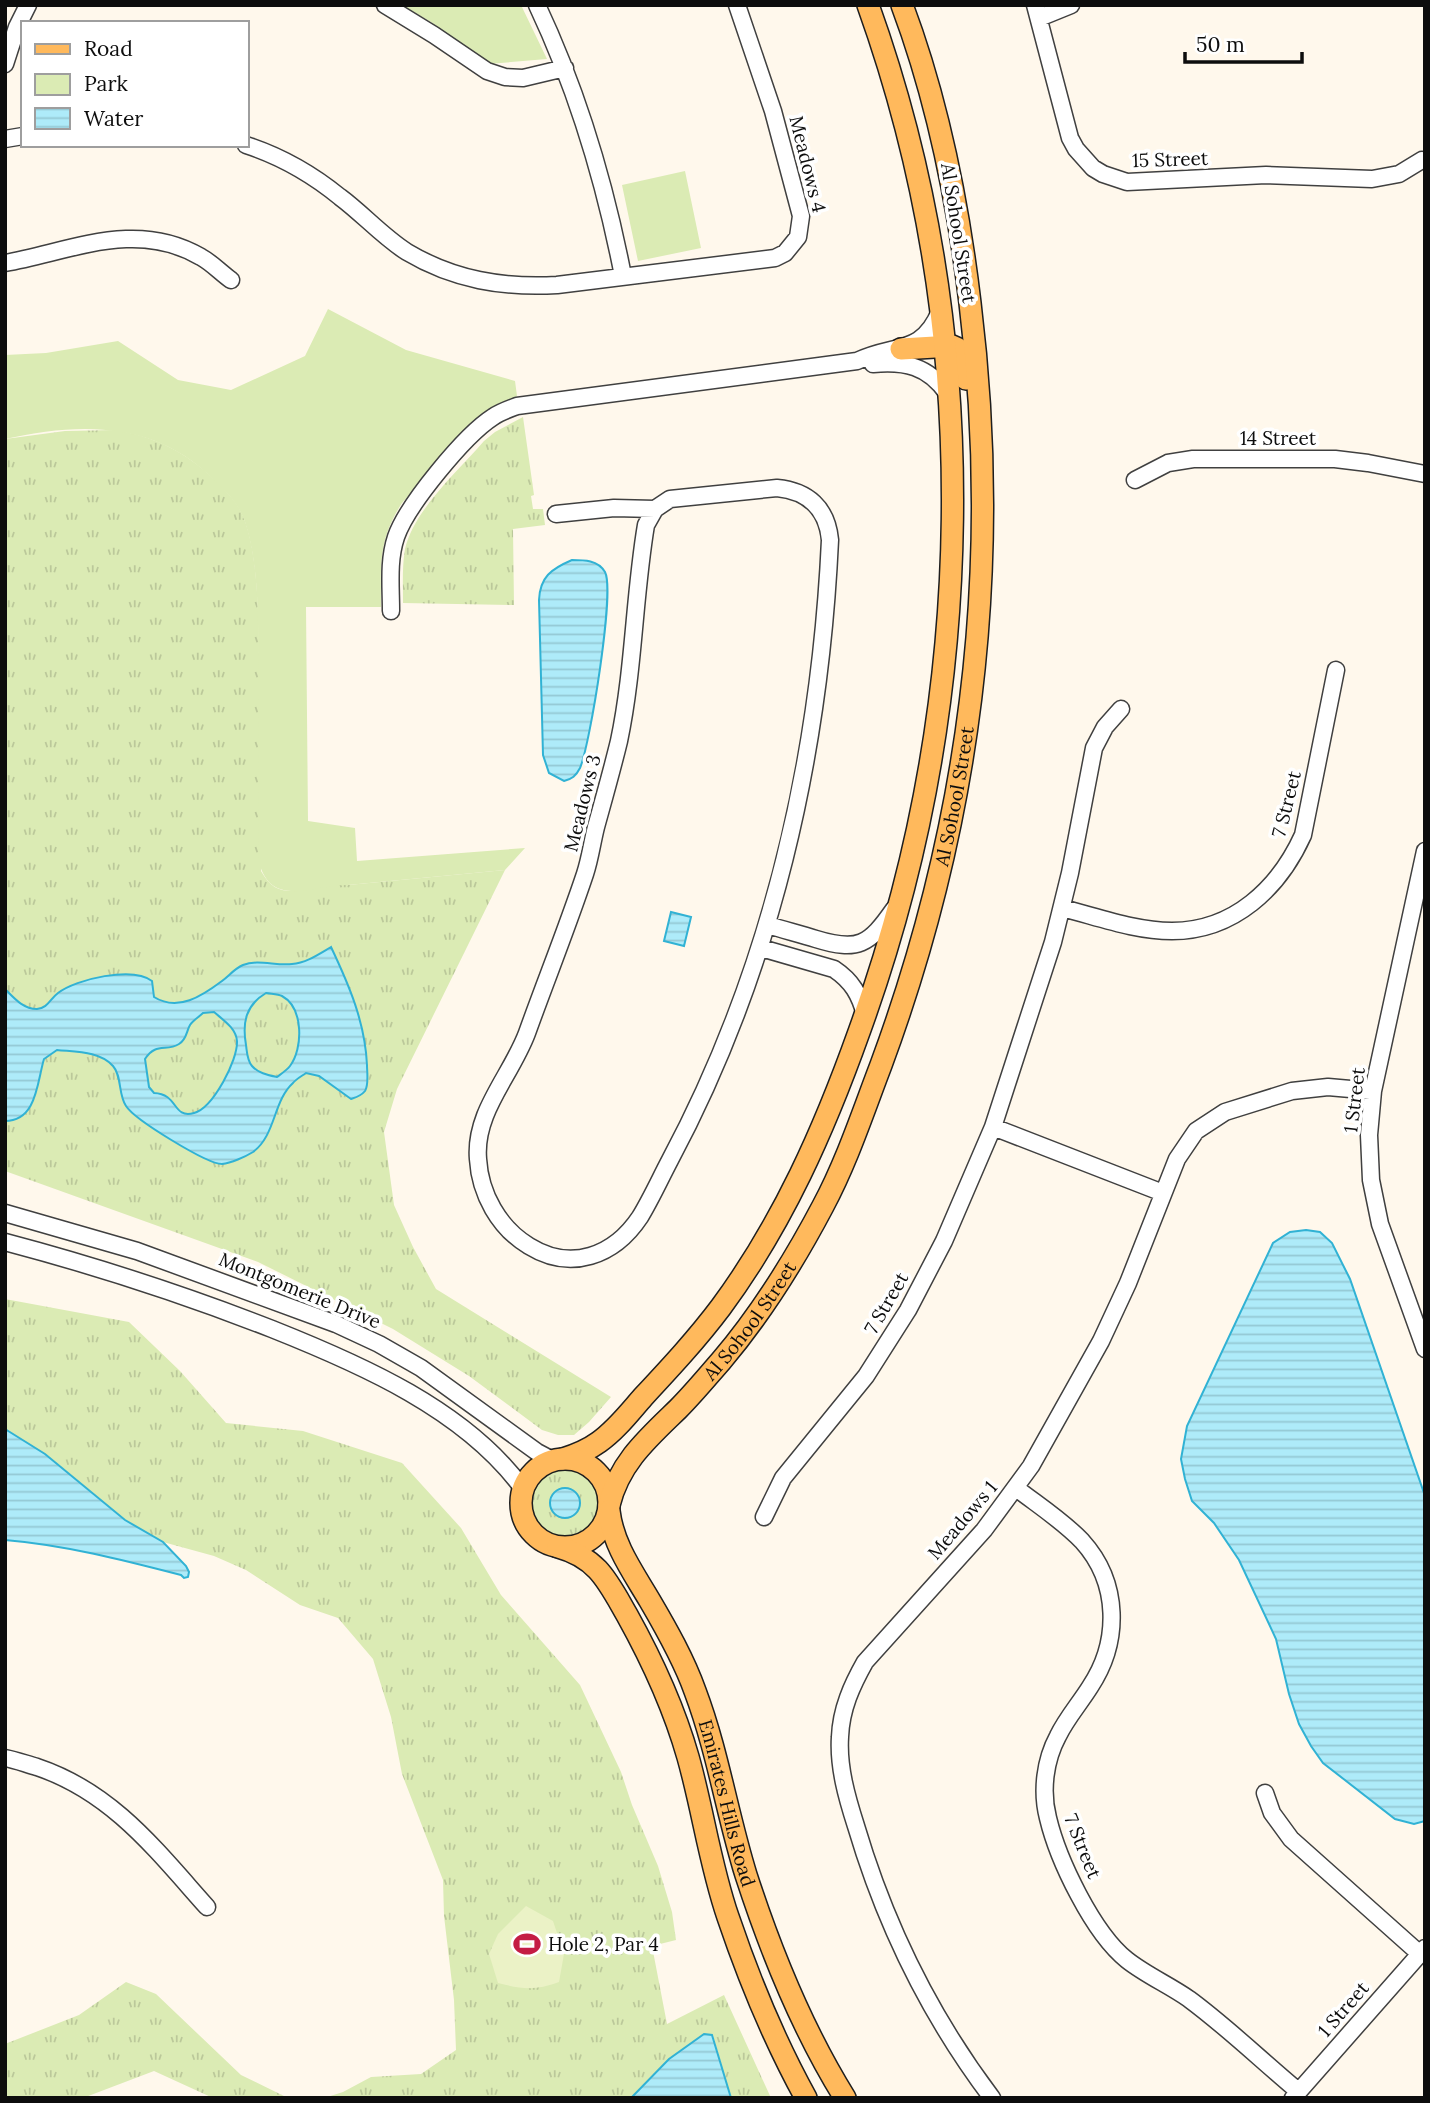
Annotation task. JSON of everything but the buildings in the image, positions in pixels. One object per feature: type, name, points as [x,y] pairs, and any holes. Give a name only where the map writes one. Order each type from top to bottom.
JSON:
[{"type":"main road","name":"Al Sohool Street","points":[[558,1460],[588,1448],[611,1432],[701,1334],[735,1287],[796,1187],[821,1134],[865,1016],[902,897],[926,785],[937,723],[947,634],[953,475],[944,346],[931,242],[914,154],[890,67],[868,5]]},
{"type":"main road","name":"Al Sohool Street","points":[[609,1508],[613,1488],[627,1462],[723,1359],[755,1318],[786,1271],[824,1204],[855,1134],[891,1038],[916,963],[948,836],[964,751],[978,643],[983,546],[977,360],[958,219],[936,113],[902,5]]},
{"type":"main road","points":[[901,349],[944,346],[957,348],[964,357],[982,470]]},
{"type":"main road","points":[[558,1460],[586,1465],[596,1472],[608,1493],[609,1508],[599,1531],[591,1539],[570,1547],[558,1547],[535,1536],[527,1526],[521,1502],[523,1489],[535,1471],[558,1460]]},
{"type":"main road","name":"Emirates Hills Road","points":[[609,1508],[610,1524],[618,1546],[667,1629],[694,1688],[715,1746],[737,1840],[758,1908],[803,2020],[845,2098]]},
{"type":"main road","name":"Emirates Hills Road","points":[[558,1547],[587,1558],[599,1569],[643,1643],[667,1698],[687,1755],[717,1882],[747,1972],[806,2098]]},
{"type":"street","points":[[5,64],[27,5]]},
{"type":"street","points":[[385,5],[487,71],[505,77],[523,78],[565,68]]},
{"type":"street","points":[[537,5],[565,68],[598,166],[623,276]]},
{"type":"street","name":"Meadows 4","points":[[248,146],[299,169],[339,196],[404,250],[432,266],[493,284],[525,286],[775,258],[785,253],[798,237],[801,216],[759,68],[737,5]]},
{"type":"street","points":[[1037,11],[1071,5]]},
{"type":"street","name":"15 Street","points":[[1037,11],[1070,138],[1093,168],[1115,179],[1140,183],[1266,175],[1373,179],[1399,174],[1422,160]]},
{"type":"street","points":[[5,263],[112,239],[143,238],[173,245],[201,257],[231,280]]},
{"type":"street","points":[[391,611],[392,556],[410,507],[477,430],[494,416],[517,406],[858,361],[901,349],[921,339],[936,321],[940,311]]},
{"type":"street","points":[[858,361],[874,364],[905,363],[918,367],[939,383],[947,393]]},
{"type":"street","name":"14 Street","points":[[1135,481],[1168,463],[1193,459],[1335,459],[1425,474]]},
{"type":"street","name":"Meadows 3","points":[[777,488],[791,490],[815,503],[828,526],[828,585],[819,677],[803,773],[768,925],[732,1025],[699,1101],[639,1217],[623,1237],[602,1252],[578,1261],[538,1252],[520,1241],[490,1205],[481,1181],[477,1156],[480,1130],[489,1106],[523,1043],[586,871],[619,740],[646,525],[655,509],[670,499],[777,488]]},
{"type":"street","points":[[556,514],[614,508],[655,509]]},
{"type":"street","name":"7 Street","points":[[1062,908],[1136,927],[1174,931],[1221,921],[1262,896],[1279,878],[1303,835],[1336,670]]},
{"type":"street","name":"7 Street","points":[[764,1517],[783,1478],[851,1396],[908,1310],[944,1241],[993,1127],[1043,975],[1062,908],[1094,748],[1105,727],[1121,709]]},
{"type":"street","name":"1 Street","points":[[1425,851],[1418,922],[1373,1091],[1369,1135],[1375,1203],[1394,1267],[1425,1349]]},
{"type":"street","points":[[768,925],[841,947],[853,946],[875,934],[902,897]]},
{"type":"street","points":[[834,969],[841,947]]},
{"type":"street","points":[[761,948],[834,969],[857,990],[865,1016]]},
{"type":"street","name":"Meadows 1","points":[[992,2098],[933,2009],[891,1923],[860,1842],[845,1791],[839,1737],[851,1687],[865,1662],[984,1530],[1016,1488],[1045,1441],[1101,1342],[1185,1144],[1210,1121],[1225,1112],[1304,1089],[1340,1087],[1373,1091]]},
{"type":"street","points":[[993,1127],[1163,1193]]},
{"type":"street","name":"Montgomerie Drive","points":[[5,1213],[137,1251],[347,1329],[421,1368],[537,1452],[558,1460]]},
{"type":"street","points":[[5,1242],[131,1279],[230,1313],[369,1370],[426,1404],[488,1449],[523,1489]]},
{"type":"street","name":"7 Street","points":[[1016,1488],[1082,1541],[1096,1559],[1111,1601],[1111,1634],[1102,1667],[1058,1734],[1047,1766],[1045,1783],[1048,1817],[1078,1892],[1097,1928],[1116,1951],[1187,1998],[1296,2094]]},
{"type":"street","points":[[5,1758],[60,1775],[103,1800],[141,1833],[207,1907]]},
{"type":"street","points":[[1265,1793],[1277,1822],[1291,1839],[1422,1951]]},
{"type":"street","name":"1 Street","points":[[1296,2094],[1422,1951]]},
{"type":"green space","points":[[402,5],[521,5],[547,59],[488,64],[431,22]]},
{"type":"green space","points":[[685,171],[701,248],[638,261],[622,185]]},
{"type":"green space","points":[[328,309],[406,350],[515,381],[517,396],[473,421],[402,503],[394,516],[382,553],[381,607],[306,607],[308,821],[355,828],[357,861],[525,848],[505,870],[296,891],[273,886],[265,877],[259,862],[258,606],[250,541],[239,510],[223,489],[191,461],[168,446],[142,437],[89,429],[33,433],[5,439],[5,355],[46,353],[118,341],[178,380],[231,390],[305,356]]},
{"type":"green space","points":[[523,417],[534,495],[531,496],[533,509],[543,509],[545,525],[513,529],[514,605],[403,603],[405,549],[417,520],[484,441]]},
{"type":"green space","points":[[114,430],[156,441],[193,462],[232,498],[247,527],[255,571],[259,623],[261,871],[268,881],[276,887],[292,891],[331,884],[348,885],[505,870],[397,1089],[384,1132],[394,1205],[436,1289],[611,1397],[574,1435],[558,1435],[542,1430],[469,1376],[393,1329],[258,1262],[5,1171],[5,439],[65,431]]},
{"type":"green space","points":[[5,1299],[129,1322],[180,1371],[226,1423],[303,1431],[402,1463],[461,1528],[501,1595],[580,1685],[621,1772],[658,1866],[672,1912],[676,1940],[652,1946],[667,2024],[724,1995],[771,2098],[731,2098],[713,2035],[669,2059],[631,2098],[324,2098],[343,2092],[371,2077],[421,2074],[456,2050],[443,1880],[402,1774],[391,1717],[373,1659],[338,1618],[300,1605],[246,1570],[214,1556],[163,1542],[125,1520],[45,1454],[5,1429]]},
{"type":"green space","points":[[565,1468],[590,1478],[600,1503],[590,1528],[565,1538],[540,1528],[530,1503],[540,1478]]},
{"type":"green space","name":"Hole 2, Par 4","points":[[526,1906],[553,1921],[564,1954],[559,1982],[528,1988],[498,1983],[489,1954],[498,1934]]},
{"type":"green space","points":[[126,1982],[156,1994],[241,2075],[288,2098],[213,2098],[154,2071],[83,2098],[5,2098],[5,2044],[79,2015]]},
{"type":"water","points":[[572,560],[595,563],[605,572],[607,607],[595,701],[584,754],[577,773],[564,781],[549,773],[543,755],[539,600],[542,585],[548,575]]},
{"type":"water","points":[[671,912],[691,917],[684,946],[664,941]]},
{"type":"water","points":[[331,947],[355,1004],[366,1049],[367,1082],[365,1091],[359,1096],[351,1099],[319,1076],[306,1073],[286,1090],[261,1145],[246,1156],[222,1164],[187,1149],[132,1113],[124,1101],[116,1070],[108,1061],[87,1053],[57,1050],[44,1059],[30,1107],[24,1115],[5,1121],[5,989],[23,1005],[37,1009],[46,1005],[58,993],[78,983],[105,976],[132,975],[152,981],[154,997],[172,1003],[181,1002],[206,992],[243,965],[297,963]],"holes":[[[266,993],[280,995],[289,1002],[298,1019],[299,1040],[294,1059],[277,1077],[254,1068],[249,1061],[247,1050],[247,1015],[254,1003]],[[214,1012],[228,1025],[236,1036],[236,1049],[229,1071],[216,1093],[201,1109],[187,1114],[178,1110],[168,1097],[154,1093],[149,1087],[145,1059],[157,1049],[182,1042],[191,1023],[203,1013]]]},
{"type":"water","points":[[1290,1232],[1320,1232],[1332,1243],[1350,1279],[1425,1496],[1425,1821],[1414,1824],[1395,1819],[1323,1763],[1311,1746],[1299,1724],[1289,1694],[1276,1639],[1239,1560],[1214,1523],[1192,1501],[1181,1459],[1187,1426],[1273,1243]]},
{"type":"water","points":[[5,1429],[45,1454],[125,1520],[163,1542],[186,1566],[188,1577],[50,1545],[5,1540]]},
{"type":"water","points":[[565,1488],[576,1492],[580,1503],[576,1514],[565,1518],[554,1514],[550,1503],[554,1492]]},
{"type":"water","points":[[704,2034],[712,2035],[731,2098],[631,2098],[669,2059]]},
{"type":"place","name":"Hole 2, Par 4","points":[[527,1944]]}]
